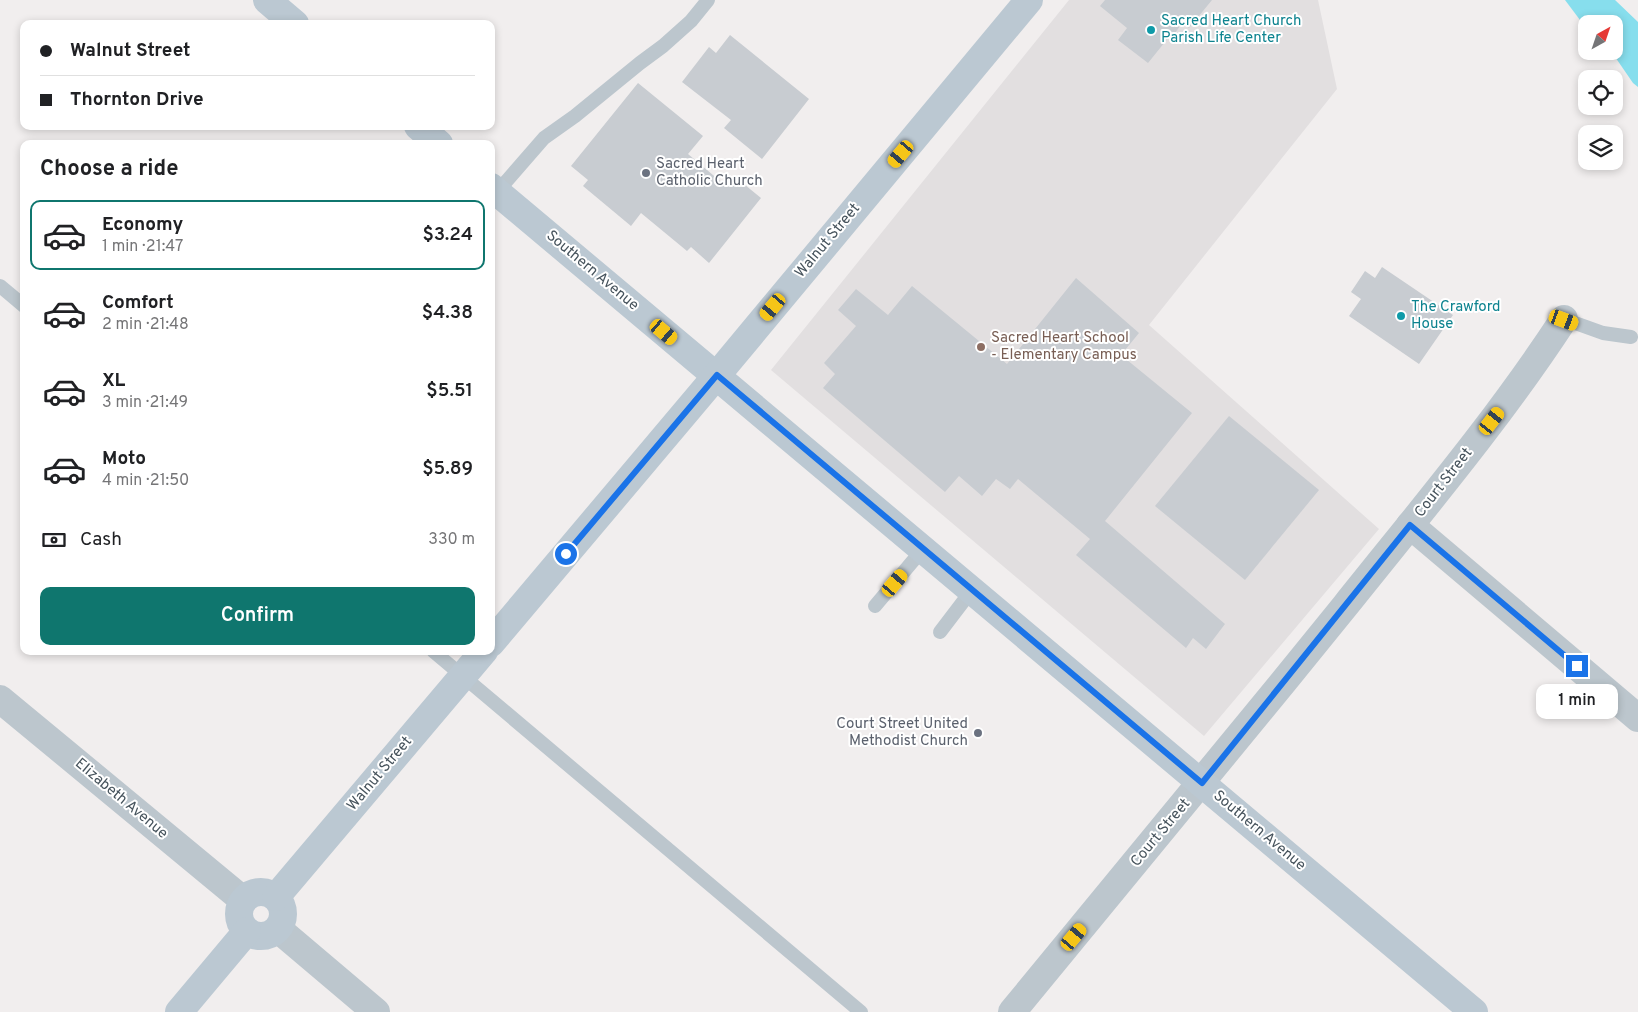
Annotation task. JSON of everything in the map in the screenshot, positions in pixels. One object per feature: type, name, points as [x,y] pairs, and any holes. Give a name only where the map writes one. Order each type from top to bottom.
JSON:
[{"type":"street","points":[[267,0],[290,20]]},
{"type":"street","name":"Walnut Street","points":[[495,638],[1029,0]]},
{"type":"street","points":[[423,130],[434,140]]},
{"type":"street","name":"Southern Avenue","points":[[495,190],[1474,1012]]},
{"type":"street","name":"Court Street","points":[[1012,1012],[1202,783],[1410,525],[1504,406],[1564,320]]},
{"type":"street","points":[[1410,525],[1638,718]]},
{"type":"street","name":"Walnut Street","points":[[276,897],[481,655]]},
{"type":"street","name":"Elizabeth Avenue","points":[[0,699],[243,900]]},
{"type":"street","points":[[262,891],[276,897],[283,910],[283,917],[278,928],[272,934],[259,936],[242,927],[238,914],[243,900],[254,892],[262,891]]},
{"type":"street","points":[[278,928],[376,1012]]},
{"type":"street","points":[[180,1012],[247,931]]},
{"type":"lane","points":[[495,188],[544,138],[575,116],[663,46],[691,21],[708,0]]},
{"type":"lane","points":[[0,286],[20,303]]},
{"type":"lane","points":[[1564,320],[1603,333],[1631,337]]},
{"type":"lane","points":[[875,606],[923,549]]},
{"type":"lane","points":[[940,632],[972,590]]},
{"type":"lane","points":[[439,655],[861,1012]]},
{"type":"shaded area","name":"Sacred Heart School - Elementary Campus","points":[[1069,0],[1318,0],[1337,89],[1149,325],[1379,529],[1204,736],[771,370]]},
{"type":"water","points":[[1565,0],[1615,0],[1638,22],[1638,87],[1633,83],[1617,60],[1623,60],[1623,15],[1578,15],[1578,17]]},
{"type":"building","name":"Sacred Heart Church Parish Life Center","points":[[1105,0],[1212,0],[1189,28],[1183,22],[1148,63],[1118,40],[1127,28],[1100,6]]},
{"type":"building","points":[[730,35],[809,99],[762,159],[724,128],[731,120],[682,82],[709,47],[716,53]]},
{"type":"building","name":"Sacred Heart Catholic Church","points":[[638,83],[703,136],[688,154],[726,186],[734,176],[761,198],[709,263],[691,247],[687,251],[641,213],[631,226],[583,186],[588,180],[571,166]]},
{"type":"building","name":"The Crawford House","points":[[1382,267],[1453,315],[1419,364],[1349,316],[1361,299],[1351,292],[1365,271],[1375,278]]},
{"type":"building","points":[[1076,278],[1139,333],[1121,355],[1192,413],[1105,521],[1225,624],[1206,649],[1193,638],[1186,648],[1076,555],[1090,539],[1018,479],[1010,489],[996,479],[982,496],[959,476],[945,492],[823,388],[835,374],[824,363],[856,326],[838,310],[856,289],[888,315],[912,286],[1007,364]]},
{"type":"building","points":[[1229,416],[1319,490],[1245,580],[1155,506]]},
{"type":"place","name":"Sacred Heart Church Parish Life Center","points":[[1151,30]]},
{"type":"place","name":"Sacred Heart Catholic Church","points":[[646,173]]},
{"type":"place","name":"The Crawford House","points":[[1401,316]]},
{"type":"place","name":"Sacred Heart School - Elementary Campus","points":[[981,347]]},
{"type":"place","name":"Court Street United Methodist Church","points":[[978,733]]},
{"type":"route","points":[[566,554],[717,375],[1202,783],[1410,525],[1577,666]]}]
